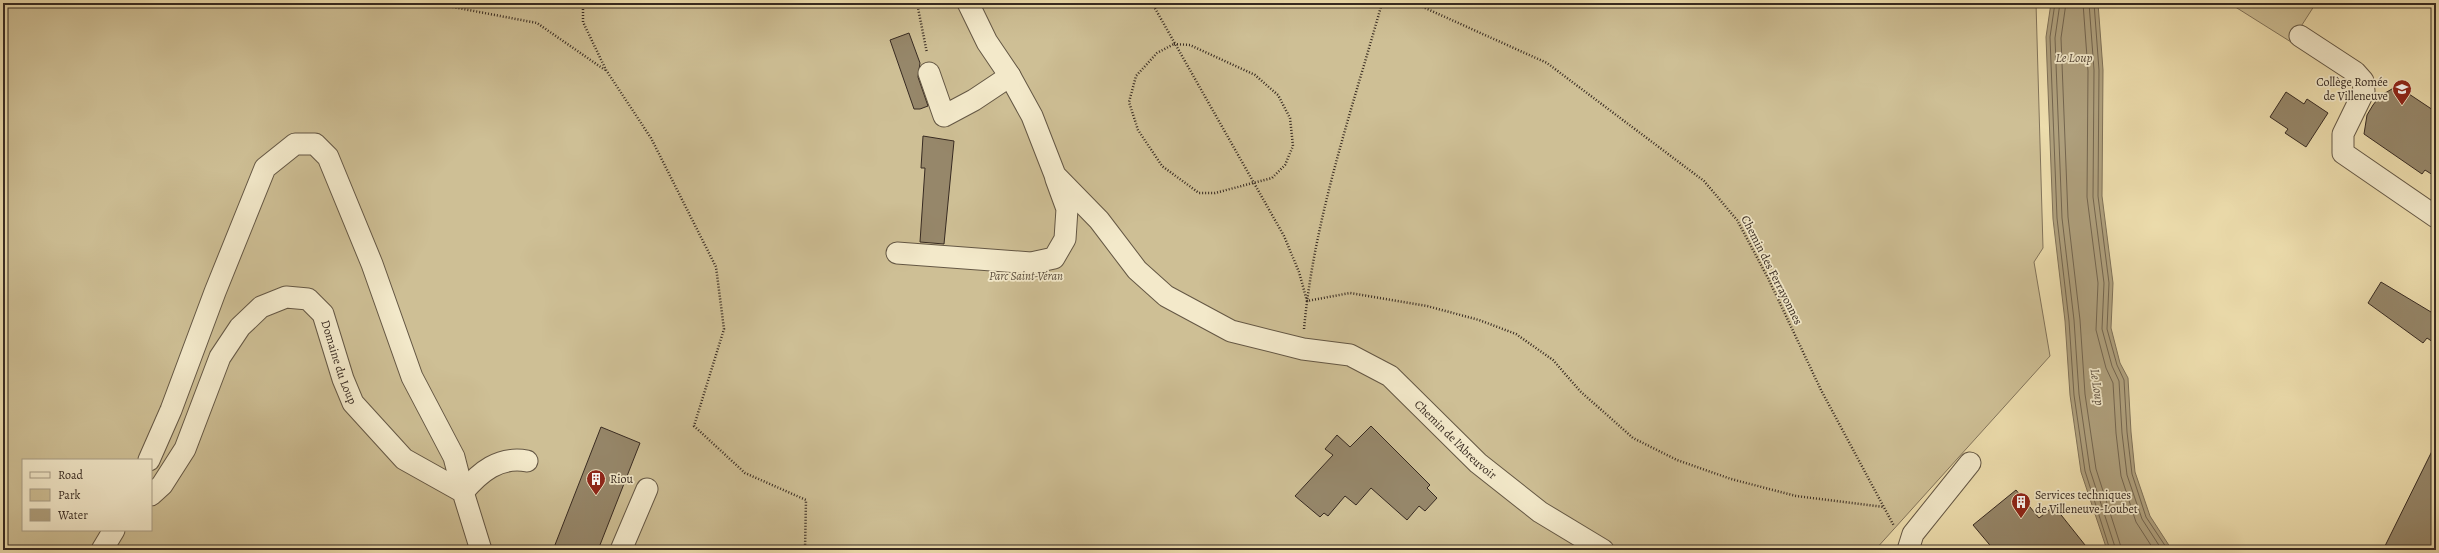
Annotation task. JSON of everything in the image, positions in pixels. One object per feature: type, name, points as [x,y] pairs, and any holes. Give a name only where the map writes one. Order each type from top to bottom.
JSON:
[{"type":"street","points":[[897,253],[1031,263],[1054,258],[1065,239],[1066,209],[1055,175],[1032,116],[1010,76],[987,42],[968,3]]},
{"type":"street","points":[[2300,36],[2355,72],[2363,81],[2364,91],[2343,134],[2343,153],[2436,217]]},
{"type":"street","points":[[930,73],[944,116],[1010,76]]},
{"type":"street","points":[[149,459],[169,416],[215,292],[265,168],[295,144],[315,144],[328,157],[372,264],[412,377],[454,457],[481,550]]},
{"type":"street","name":"Chemin de l'Abreuvoir","points":[[1055,175],[1099,220],[1137,270],[1166,296],[1231,331],[1303,349],[1350,355],[1390,376],[1478,463],[1540,512],[1603,550]]},
{"type":"street","name":"Domaine du Loup","points":[[152,494],[162,485],[185,449],[220,357],[240,327],[261,307],[286,297],[308,299],[323,314],[343,379],[354,404],[376,430],[404,459],[463,492]]},
{"type":"street","points":[[463,492],[478,474],[491,466],[513,458],[527,461]]},
{"type":"street","points":[[1908,550],[1914,534],[1970,463]]},
{"type":"street","points":[[621,550],[646,489]]},
{"type":"street","points":[[102,550],[108,531]]},
{"type":"street","points":[[102,550],[113,531]]},
{"type":"path","points":[[432,3],[537,23],[606,70]]},
{"type":"path","points":[[583,3],[583,22],[606,70],[651,138],[716,267],[724,329],[694,426],[745,472],[806,500],[805,550]]},
{"type":"path","points":[[917,3],[930,73]]},
{"type":"path","points":[[1152,3],[1284,236],[1307,301]]},
{"type":"path","points":[[1303,349],[1307,301],[1324,208],[1382,3]]},
{"type":"path","name":"Chemin des Ferrayonnes","points":[[1414,3],[1547,64],[1704,181],[1737,220],[1768,278],[1821,390],[1897,532]]},
{"type":"path","points":[[1174,44],[1190,45],[1202,49],[1255,75],[1278,95],[1290,118],[1293,146],[1285,165],[1272,178],[1254,184],[1215,193],[1199,193],[1162,166],[1138,130],[1129,102],[1136,76],[1157,53],[1174,44]]},
{"type":"path","points":[[1307,301],[1350,293],[1427,306],[1479,320],[1516,334],[1546,356],[1580,390],[1633,438],[1677,460],[1731,480],[1796,496],[1884,507]]},
{"type":"green space","name":"Parc Saint-Véran","points":[[3,3],[2036,3],[2043,248],[2034,262],[2050,356],[1875,550],[3,550]]},
{"type":"green space","points":[[2229,3],[2316,3],[2291,42]]},
{"type":"water","name":"Le Loup","points":[[2051,3],[2098,3],[2103,70],[2102,196],[2113,283],[2111,328],[2120,363],[2128,378],[2135,472],[2150,516],[2172,550],[2107,550],[2081,472],[2070,395],[2065,321],[2053,219],[2046,37]]},
{"type":"building","points":[[909,33],[920,63],[918,77],[928,106],[920,109],[914,109],[890,40]]},
{"type":"building","points":[[2397,86],[2436,112],[2436,177],[2425,170],[2422,174],[2364,134],[2367,115],[2373,105],[2380,96]]},
{"type":"building","points":[[2286,92],[2304,104],[2307,99],[2328,113],[2306,147],[2285,133],[2288,129],[2270,117]]},
{"type":"building","points":[[923,136],[954,141],[944,244],[920,242],[925,168],[921,168]]},
{"type":"building","points":[[2381,282],[2436,315],[2436,344],[2427,338],[2423,343],[2368,303]]},
{"type":"building","points":[[1371,426],[1430,485],[1427,488],[1437,498],[1425,511],[1419,506],[1407,520],[1371,488],[1356,505],[1345,496],[1328,516],[1324,513],[1320,517],[1295,496],[1333,455],[1325,449],[1337,435],[1350,447]]},
{"type":"building","name":"Riou","points":[[601,427],[640,443],[598,550],[553,550]]},
{"type":"building","points":[[2436,443],[2436,550],[2383,550]]},
{"type":"building","name":"Services techniques de Villeneuve-Loubet","points":[[2016,490],[2039,518],[2054,506],[2089,550],[1994,550],[1973,525]]},
{"type":"place","name":"Collège Romée de Villeneuve","points":[[2402,106]]},
{"type":"place","name":"Riou","points":[[596,496]]},
{"type":"place","name":"Services techniques de Villeneuve-Loubet","points":[[2021,519]]}]
